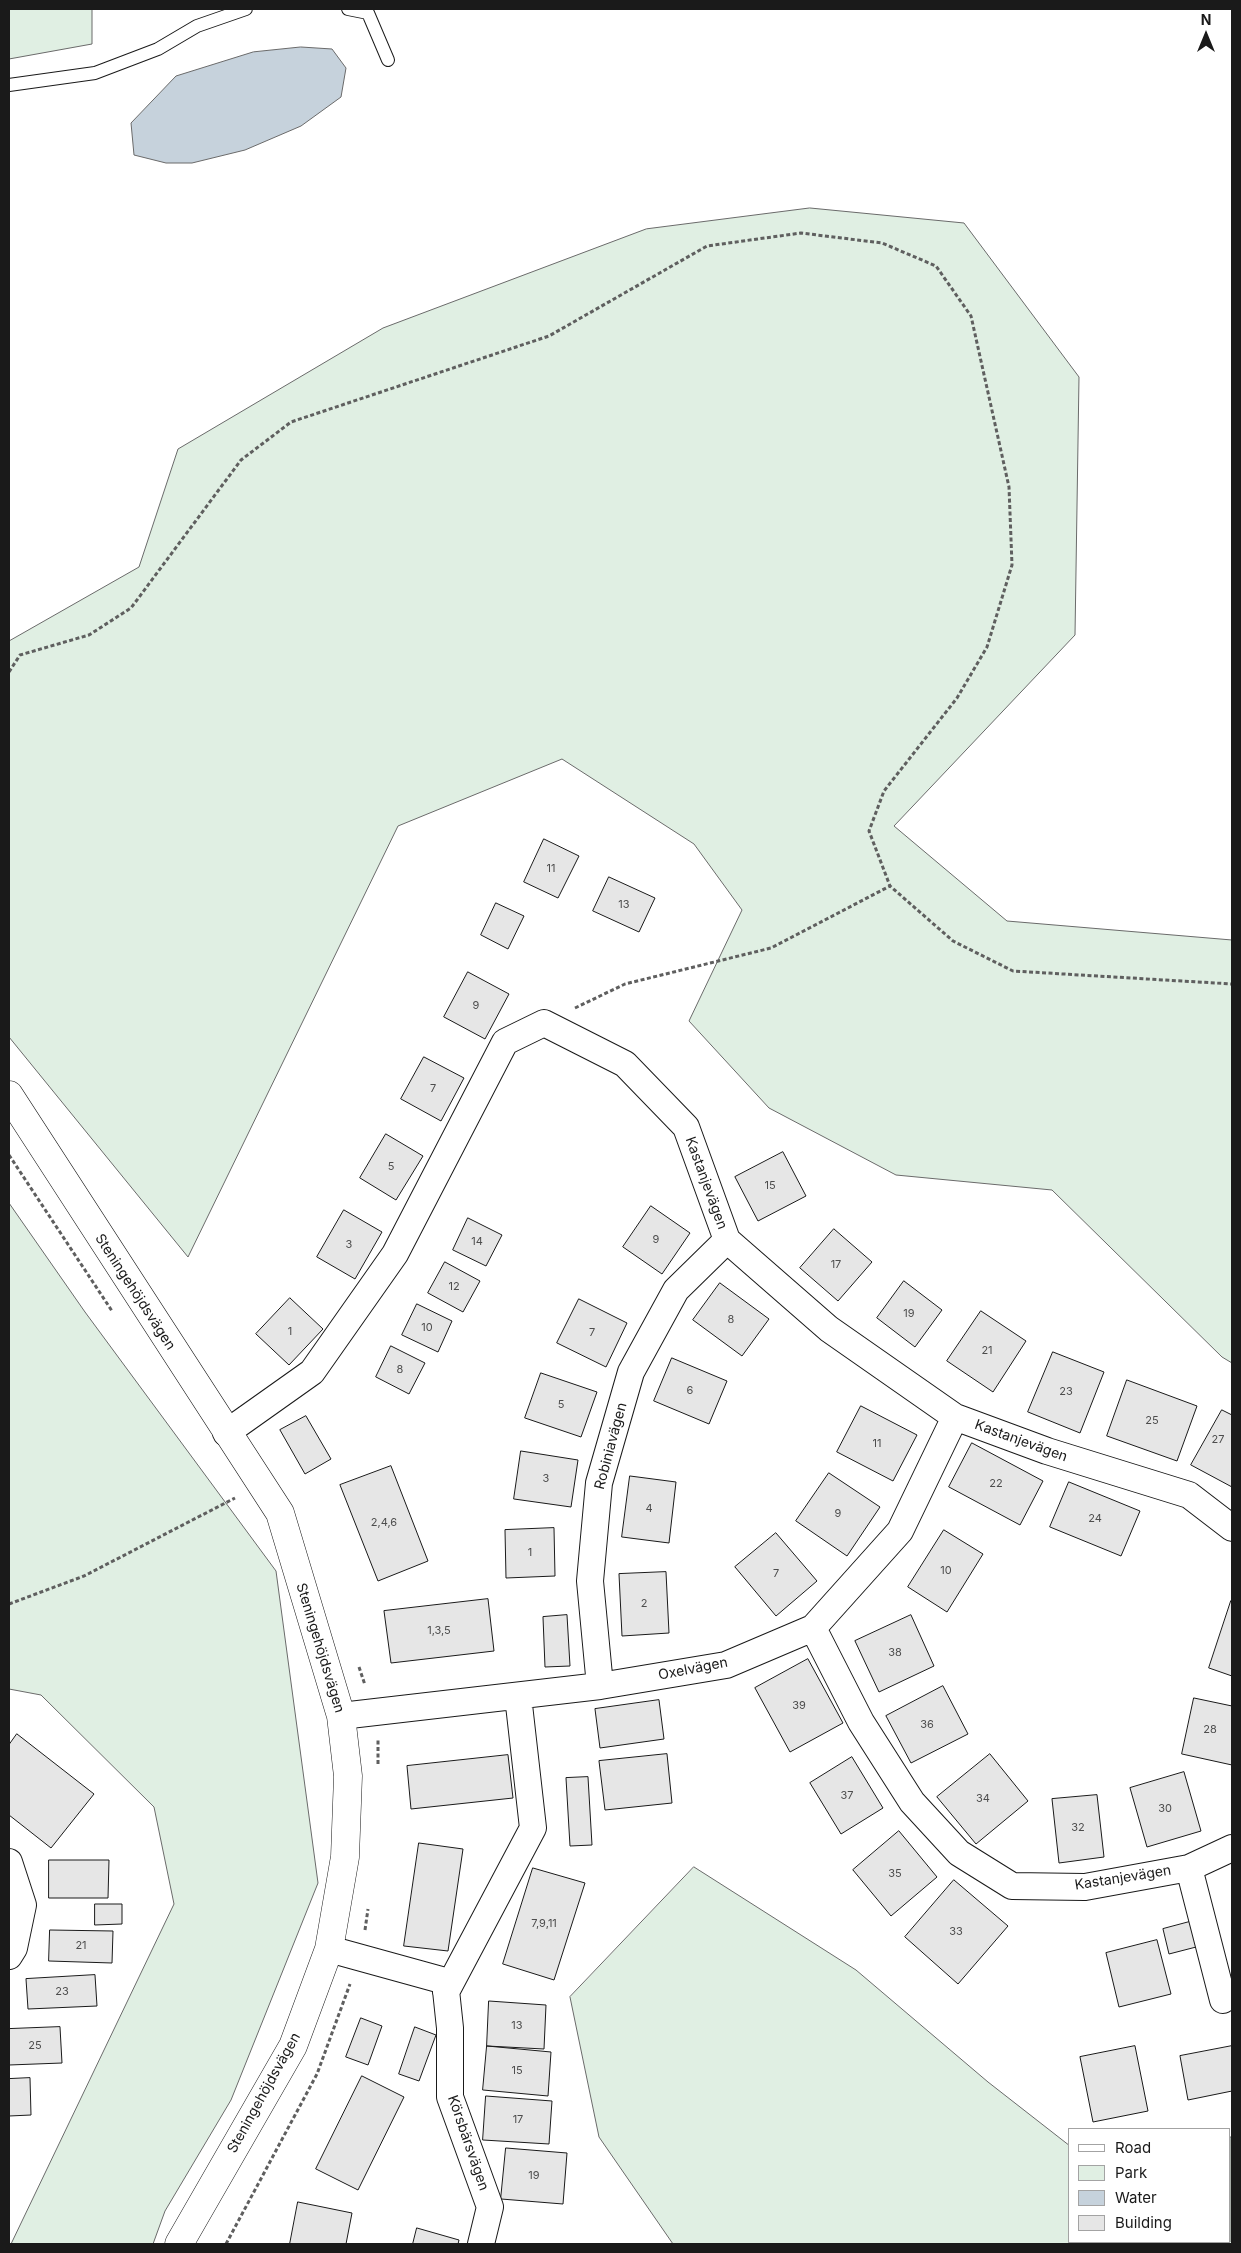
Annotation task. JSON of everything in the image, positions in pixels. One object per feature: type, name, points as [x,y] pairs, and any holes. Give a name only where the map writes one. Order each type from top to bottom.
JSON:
[{"type":"street","name":"Kastanjevägen","points":[[544,1023],[625,1064],[686,1127],[727,1240],[829,1329],[955,1417],[1047,1452],[1189,1495],[1232,1528]]},
{"type":"street","points":[[226,1433],[312,1372],[395,1254],[505,1042],[544,1023]]},
{"type":"street","name":"Steningehöjdsvägen","points":[[9,1095],[226,1433],[280,1513],[341,1716],[348,1776],[345,1857],[329,1948],[293,2046],[184,2242]]},
{"type":"street","name":"Robiniavägen","points":[[600,1686],[590,1581],[599,1483],[609,1446],[631,1372],[676,1290],[727,1240]]},
{"type":"street","name":"Oxelvägen","points":[[341,1716],[600,1686],[726,1665],[813,1628],[900,1531],[955,1417]]},
{"type":"street","name":"Kastanjevägen","points":[[813,1628],[861,1722],[912,1802],[959,1853],[1012,1886],[1085,1887],[1189,1868],[1232,1848]]},
{"type":"street","points":[[446,1992],[533,1828],[518,1696]]},
{"type":"street","points":[[9,1862],[23,1905],[14,1948],[9,1956]]},
{"type":"street","points":[[1189,1868],[1223,2000]]},
{"type":"street","points":[[329,1948],[444,1981],[446,1992]]},
{"type":"street","name":"Körsbärsvägen","points":[[446,1992],[450,2028],[450,2097],[490,2207],[482,2244]]},
{"type":"lane","points":[[9,85],[95,73],[158,49],[197,26],[246,9]]},
{"type":"lane","points":[[348,9],[370,11],[388,60]]},
{"type":"path","points":[[9,672],[20,655],[89,635],[131,608],[241,460],[292,422],[549,336],[708,246],[802,233],[882,243],[936,266],[971,316],[1009,486],[1012,566],[987,647],[957,698],[884,791],[869,831],[890,886],[953,941],[1013,971],[1232,984]]},
{"type":"path","points":[[544,1023],[625,984],[771,948],[890,886]]},
{"type":"path","points":[[9,1155],[117,1318]]},
{"type":"path","points":[[230,1490],[240,1506]]},
{"type":"path","points":[[9,1604],[84,1576],[236,1498]]},
{"type":"path","points":[[358,1666],[374,1713],[378,1736],[377,1774]]},
{"type":"path","points":[[226,2244],[317,2074],[361,1957],[368,1908]]},
{"type":"green space","points":[[9,9],[92,9],[92,44],[9,59]]},
{"type":"green space","points":[[810,208],[964,223],[1079,377],[1075,635],[894,826],[1007,921],[1232,940],[1232,1363],[1222,1357],[1052,1190],[896,1175],[769,1108],[689,1021],[742,910],[694,844],[562,759],[398,826],[188,1257],[9,1037],[9,641],[139,567],[178,449],[383,328],[646,229]]},
{"type":"green space","points":[[9,1203],[85,1312],[276,1571],[318,1883],[231,2100],[165,2211],[153,2244],[11,2244],[174,1904],[154,1807],[41,1695],[9,1689]]},
{"type":"green space","points":[[694,1867],[856,1970],[988,2082],[1068,2144],[1068,2243],[1231,2243],[1232,2137],[1232,2244],[673,2244],[599,2137],[570,1997]]},
{"type":"water","points":[[301,47],[332,49],[346,68],[341,97],[301,126],[245,150],[192,163],[166,163],[134,155],[131,123],[176,76],[253,52]]},
{"type":"building","points":[[544,839],[579,856],[558,898],[524,882]]},
{"type":"building","points":[[609,877],[655,898],[639,932],[593,911]]},
{"type":"building","points":[[496,903],[524,916],[508,949],[481,935]]},
{"type":"building","points":[[468,972],[509,994],[485,1039],[444,1017]]},
{"type":"building","points":[[424,1057],[464,1078],[441,1121],[401,1099]]},
{"type":"building","points":[[386,1134],[423,1156],[396,1200],[360,1178]]},
{"type":"building","points":[[783,1152],[806,1196],[758,1221],[735,1177]]},
{"type":"building","points":[[651,1206],[690,1233],[662,1274],[623,1247]]},
{"type":"building","points":[[344,1210],[382,1232],[355,1279],[317,1257]]},
{"type":"building","points":[[468,1218],[502,1235],[486,1266],[453,1250]]},
{"type":"building","points":[[834,1229],[872,1262],[838,1301],[800,1268]]},
{"type":"building","points":[[445,1262],[480,1281],[463,1312],[428,1293]]},
{"type":"building","points":[[904,1281],[942,1310],[915,1347],[877,1318]]},
{"type":"building","points":[[720,1283],[769,1319],[742,1356],[693,1320]]},
{"type":"building","points":[[290,1298],[323,1329],[289,1365],[256,1334]]},
{"type":"building","points":[[579,1299],[627,1323],[606,1367],[557,1343]]},
{"type":"building","points":[[417,1304],[452,1321],[438,1352],[402,1335]]},
{"type":"building","points":[[981,1311],[1026,1341],[993,1392],[947,1361]]},
{"type":"building","points":[[391,1346],[425,1363],[409,1394],[376,1377]]},
{"type":"building","points":[[1053,1352],[1104,1372],[1080,1433],[1028,1412]]},
{"type":"building","points":[[672,1358],[727,1381],[709,1424],[654,1401]]},
{"type":"building","points":[[541,1373],[597,1392],[581,1437],[525,1418]]},
{"type":"building","points":[[1127,1380],[1197,1406],[1177,1461],[1107,1436]]},
{"type":"building","points":[[861,1406],[917,1435],[893,1481],[837,1452]]},
{"type":"building","points":[[1222,1410],[1232,1415],[1232,1487],[1191,1465]]},
{"type":"building","points":[[306,1416],[331,1459],[305,1474],[280,1430]]},
{"type":"building","points":[[972,1443],[1043,1481],[1020,1525],[949,1487]]},
{"type":"building","points":[[521,1451],[578,1460],[571,1507],[514,1499]]},
{"type":"building","points":[[391,1466],[428,1561],[378,1581],[340,1485]]},
{"type":"building","points":[[829,1473],[880,1507],[847,1556],[796,1521]]},
{"type":"building","points":[[630,1476],[676,1482],[669,1543],[622,1537]]},
{"type":"building","points":[[1069,1482],[1140,1511],[1121,1556],[1050,1527]]},
{"type":"building","points":[[554,1528],[555,1576],[506,1578],[505,1530]]},
{"type":"building","points":[[944,1530],[983,1554],[947,1612],[908,1587]]},
{"type":"building","points":[[776,1533],[817,1581],[776,1616],[735,1567]]},
{"type":"building","points":[[666,1572],[669,1633],[622,1636],[619,1574]]},
{"type":"building","points":[[488,1599],[494,1651],[391,1663],[384,1611]]},
{"type":"building","points":[[1232,1602],[1232,1676],[1209,1668]]},
{"type":"building","points":[[567,1615],[570,1666],[545,1667],[543,1617]]},
{"type":"building","points":[[911,1615],[934,1666],[879,1692],[855,1641]]},
{"type":"building","points":[[808,1659],[843,1723],[790,1752],[755,1688]]},
{"type":"building","points":[[943,1686],[968,1734],[911,1763],[886,1716]]},
{"type":"building","points":[[1194,1698],[1232,1706],[1232,1765],[1182,1754]]},
{"type":"building","points":[[659,1700],[664,1739],[600,1748],[595,1709]]},
{"type":"building","points":[[17,1734],[94,1794],[51,1848],[9,1815],[9,1745]]},
{"type":"building","points":[[667,1754],[672,1803],[605,1810],[599,1761]]},
{"type":"building","points":[[990,1754],[1028,1801],[976,1844],[937,1797]]},
{"type":"building","points":[[508,1755],[513,1798],[411,1809],[407,1766]]},
{"type":"building","points":[[852,1757],[883,1808],[841,1834],[810,1783]]},
{"type":"building","points":[[1184,1772],[1201,1831],[1147,1847],[1130,1788]]},
{"type":"building","points":[[588,1777],[592,1845],[570,1846],[566,1778]]},
{"type":"building","points":[[1097,1795],[1104,1857],[1059,1863],[1052,1799]]},
{"type":"building","points":[[899,1831],[937,1877],[891,1916],[853,1870]]},
{"type":"building","points":[[419,1843],[463,1849],[448,1951],[404,1946]]},
{"type":"building","points":[[49,1860],[109,1860],[108,1898],[49,1898]]},
{"type":"building","points":[[533,1868],[585,1883],[554,1980],[503,1964]]},
{"type":"building","points":[[954,1880],[1008,1926],[958,1984],[905,1937]]},
{"type":"building","points":[[95,1904],[122,1904],[122,1924],[95,1925]]},
{"type":"building","points":[[1193,1921],[1200,1946],[1169,1954],[1163,1929]]},
{"type":"building","points":[[50,1930],[113,1931],[112,1963],[49,1961]]},
{"type":"building","points":[[1157,1940],[1171,1994],[1119,2007],[1106,1953]]},
{"type":"building","points":[[95,1975],[97,2006],[28,2009],[26,1979]]},
{"type":"building","points":[[489,2001],[546,2005],[544,2049],[487,2046]]},
{"type":"building","points":[[361,2018],[382,2026],[368,2065],[346,2057]]},
{"type":"building","points":[[60,2027],[62,2063],[9,2065],[9,2029]]},
{"type":"building","points":[[415,2027],[436,2035],[419,2081],[399,2074]]},
{"type":"building","points":[[487,2046],[551,2052],[548,2096],[483,2090]]},
{"type":"building","points":[[1135,2046],[1148,2111],[1093,2122],[1080,2057]]},
{"type":"building","points":[[1232,2046],[1232,2091],[1188,2100],[1180,2056]]},
{"type":"building","points":[[362,2076],[404,2097],[358,2190],[316,2169]]},
{"type":"building","points":[[30,2078],[31,2115],[9,2116],[9,2079]]},
{"type":"building","points":[[486,2096],[552,2101],[549,2144],[483,2140]]},
{"type":"building","points":[[506,2148],[567,2153],[563,2204],[501,2199]]},
{"type":"building","points":[[298,2202],[352,2213],[346,2244],[290,2244]]},
{"type":"building","points":[[417,2228],[459,2240],[458,2244],[413,2244]]}]
